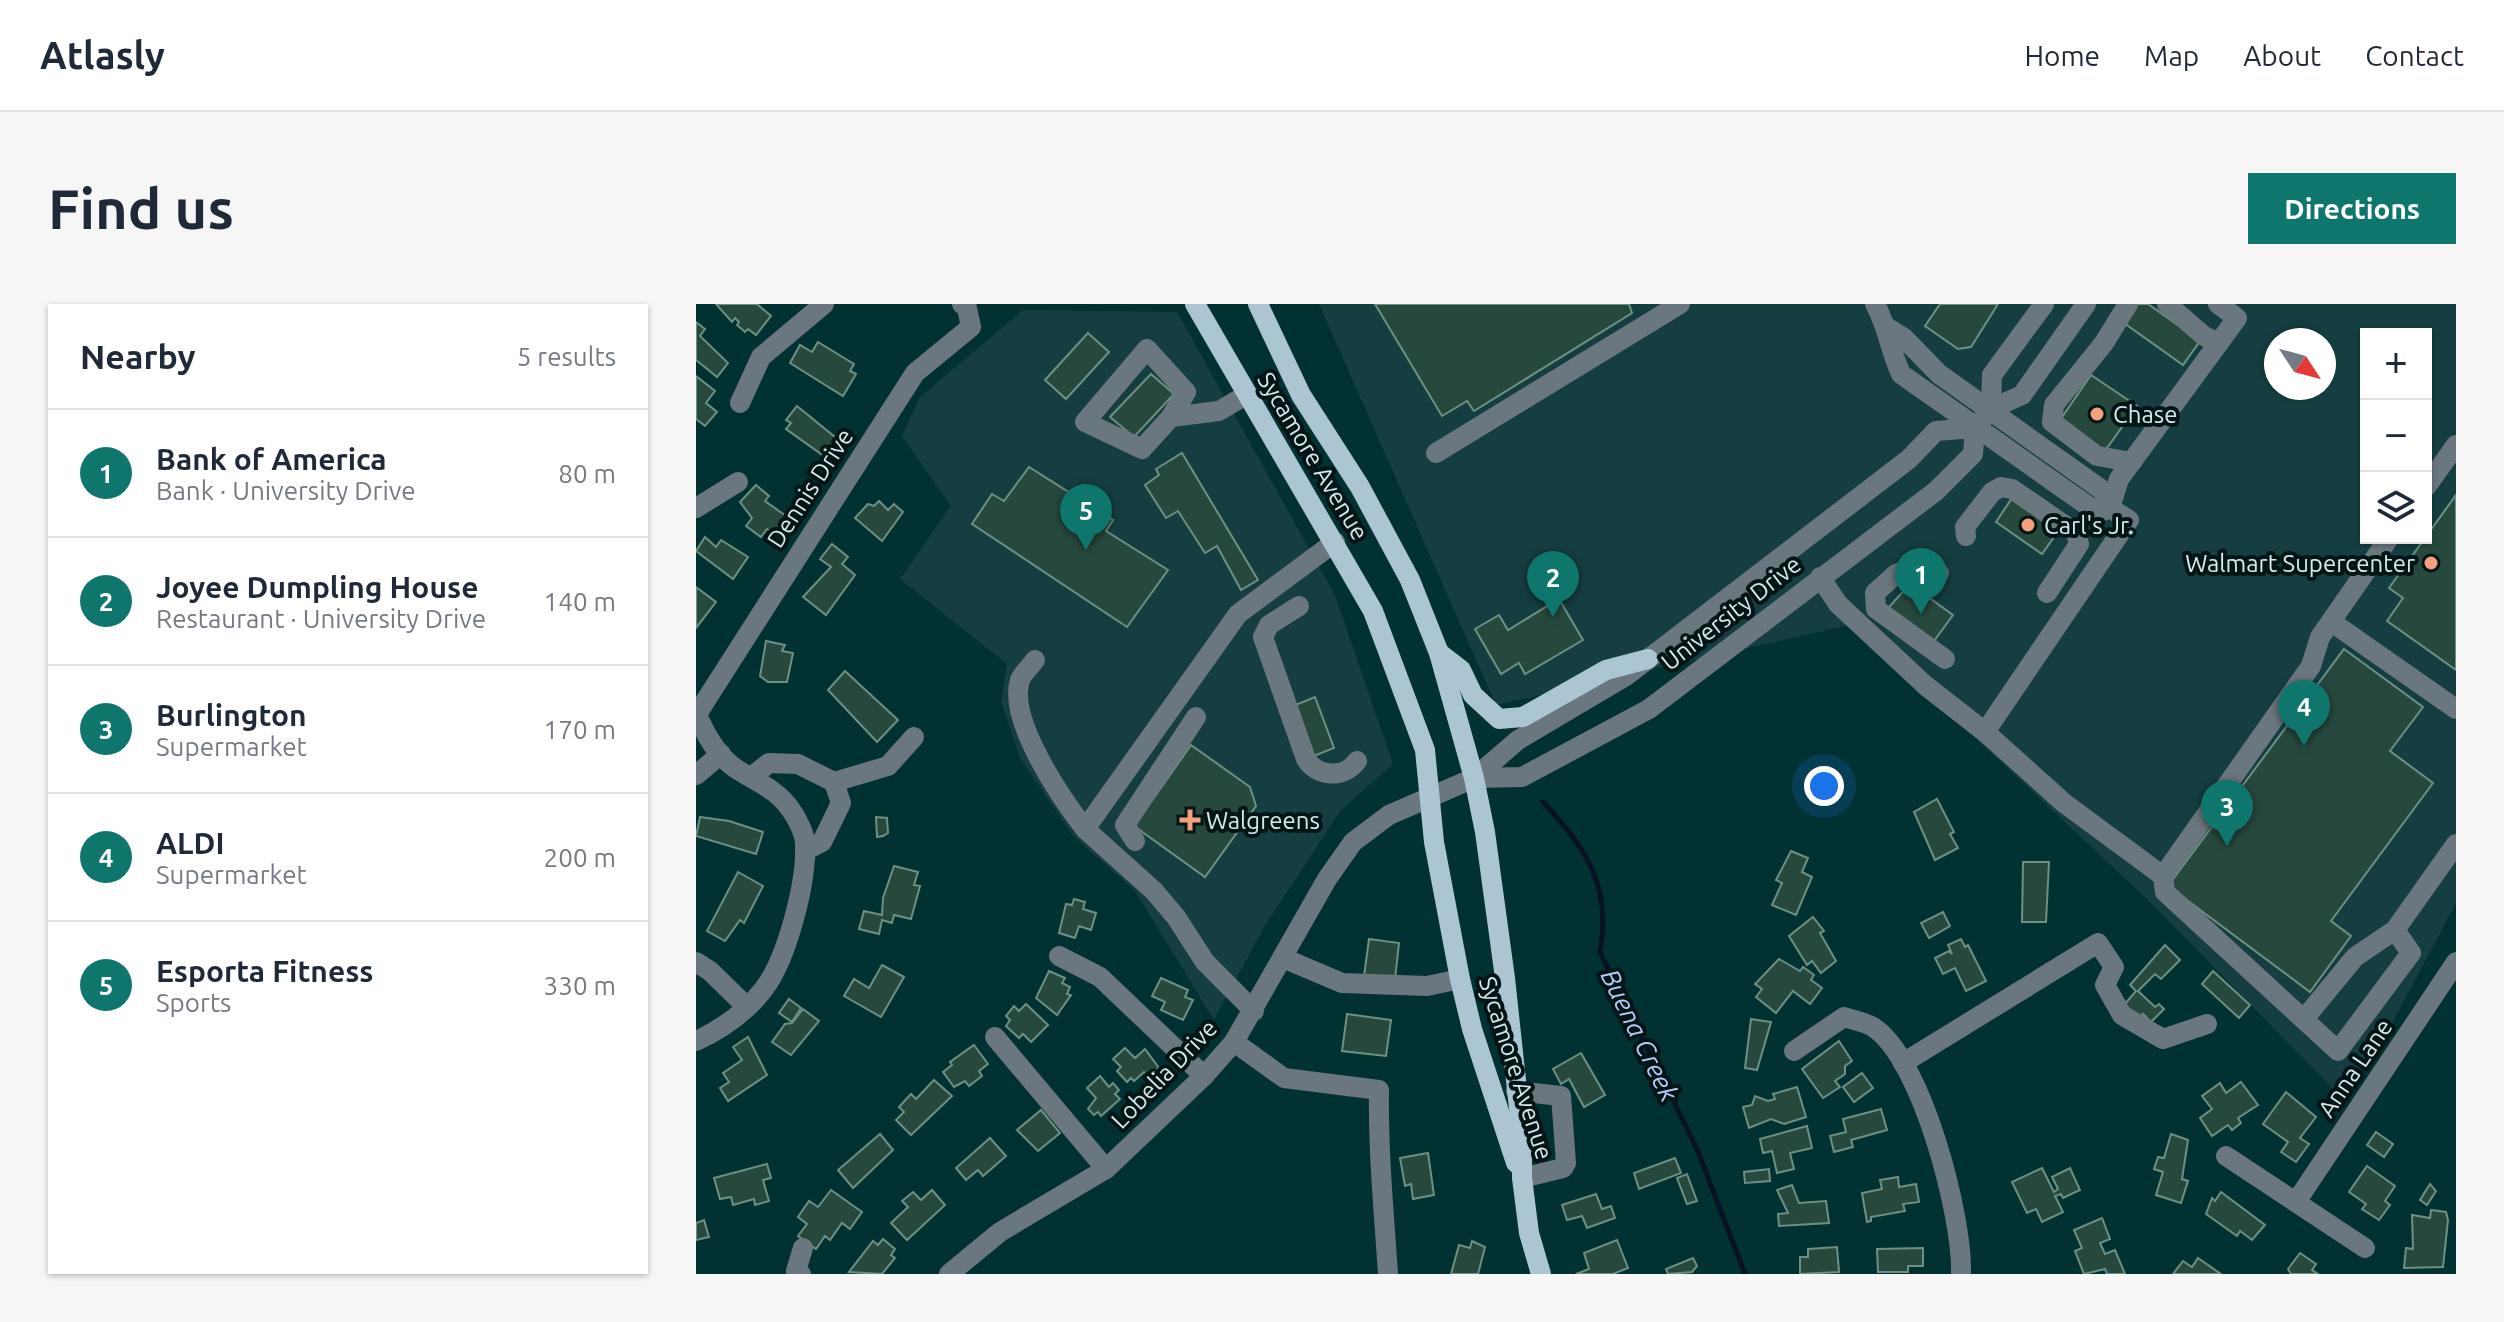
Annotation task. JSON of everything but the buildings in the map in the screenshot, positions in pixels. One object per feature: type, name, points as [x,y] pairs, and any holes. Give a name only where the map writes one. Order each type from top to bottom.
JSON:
[{"type":"main road","name":"Sycamore Avenue","points":[[1195,304],[1335,542],[1379,625],[1425,750],[1429,796],[1460,979],[1472,1029],[1522,1178]]},
{"type":"main road","name":"Sycamore Avenue","points":[[1258,304],[1301,395],[1360,487],[1410,580],[1439,653],[1474,778],[1505,978],[1522,1136],[1522,1178]]},
{"type":"main road","points":[[1439,653],[1461,670],[1473,695],[1499,719],[1523,717],[1606,670],[1648,659]]},
{"type":"main road","points":[[1522,1178],[1529,1233],[1541,1274]]},
{"type":"street","points":[[740,403],[748,378],[761,357],[824,304]]},
{"type":"street","name":"Dennis Drive","points":[[696,713],[915,373],[971,327],[967,308],[962,304]]},
{"type":"street","points":[[1436,453],[1680,304]]},
{"type":"street","points":[[1875,304],[1888,328],[1890,351],[1901,374],[2098,513],[2110,508]]},
{"type":"street","points":[[1991,409],[1992,375],[2044,304]]},
{"type":"street","name":"University Drive","points":[[1474,778],[1522,777],[1649,709],[1936,491],[1973,454],[1975,428],[1991,409],[2022,395],[2086,304]]},
{"type":"street","points":[[2128,304],[2104,343],[2054,405],[2052,422],[2097,456],[2132,462]]},
{"type":"street","points":[[2167,304],[2204,336],[2219,343]]},
{"type":"street","points":[[2110,508],[2119,479],[2237,318],[2218,304]]},
{"type":"street","points":[[1888,328],[1904,338],[1939,374],[2102,490],[2110,508],[2129,520],[1985,732]]},
{"type":"street","points":[[1171,417],[1186,392],[1147,349],[1085,422],[1142,449],[1171,417],[1219,411],[1246,395]]},
{"type":"street","name":"University Drive","points":[[1429,796],[1474,778],[1518,740],[1626,676],[1909,459],[1936,431],[1975,428]]},
{"type":"street","points":[[2432,479],[2456,445]]},
{"type":"street","points":[[696,508],[738,482]]},
{"type":"street","points":[[1966,536],[1965,527],[1992,492],[2001,487],[2012,489],[2076,533],[2079,544],[2047,593]]},
{"type":"street","points":[[1085,829],[1238,614],[1335,542]]},
{"type":"street","points":[[2385,544],[2333,623],[2320,637],[2311,666],[2163,876],[2165,892],[2338,1051],[2411,953],[2395,930]]},
{"type":"street","points":[[1939,573],[1918,565],[1896,574],[1875,593],[1876,609],[1945,659]]},
{"type":"street","points":[[1820,577],[1838,604],[1865,632],[2064,803],[2163,876]]},
{"type":"street","points":[[1299,606],[1269,625],[1263,637],[1301,746],[1308,764],[1323,772],[1344,771],[1357,761]]},
{"type":"street","points":[[2333,623],[2456,709]]},
{"type":"street","points":[[1035,660],[1020,679],[1019,699],[1026,727],[1059,796],[1085,829],[1154,891],[1176,917],[1205,962],[1254,1011]]},
{"type":"street","points":[[696,713],[709,751],[766,785],[791,809],[805,840],[783,955],[764,989],[735,1019],[696,1041]]},
{"type":"street","points":[[1135,841],[1125,825],[1196,717]]},
{"type":"street","points":[[751,777],[769,763],[798,764],[834,782],[888,766],[914,737]]},
{"type":"street","points":[[696,775],[709,751]]},
{"type":"street","points":[[805,851],[822,842],[841,803],[834,782]]},
{"type":"street","name":"Lobelia Drive","points":[[949,1274],[1000,1232],[1106,1169],[1204,1076],[1234,1042],[1254,1011],[1327,879],[1353,842],[1389,815],[1429,796]]},
{"type":"street","points":[[2304,1019],[2355,957],[2395,930],[2456,844]]},
{"type":"street","points":[[1907,1067],[2098,943],[2114,967],[2105,985],[2122,1015],[2163,1039],[2207,1024]]},
{"type":"street","points":[[1059,956],[1100,977],[1204,1076]]},
{"type":"street","points":[[1283,958],[1342,983],[1427,986],[1460,979]]},
{"type":"street","points":[[696,962],[710,971],[747,1007]]},
{"type":"street","name":"Anna Lane","points":[[2296,1202],[2456,962]]},
{"type":"street","points":[[1794,1051],[1844,1017],[1874,1028],[1907,1067],[1951,1192],[1962,1248],[1961,1274]]},
{"type":"street","points":[[995,1037],[1106,1169]]},
{"type":"street","points":[[1234,1042],[1284,1078],[1379,1090],[1378,1148],[1385,1197],[1388,1274]]},
{"type":"street","points":[[1516,1091],[1561,1096],[1566,1163],[1563,1168],[1522,1178]]},
{"type":"street","points":[[2226,1156],[2365,1248]]},
{"type":"street","points":[[801,1274],[796,1271],[803,1248]]},
{"type":"shaded area","points":[[1319,304],[2456,304],[2456,903],[2388,1031],[2339,1095],[2152,904],[1854,624],[1496,705]]},
{"type":"shaded area","points":[[1023,310],[1177,312],[1335,595],[1393,764],[1340,811],[1263,929],[1214,1020],[1135,891],[1073,836],[1020,758],[1001,702],[1007,664],[900,579],[951,506],[902,436],[920,397]]},
{"type":"waterway","name":"Buena Creek","points":[[1543,802],[1572,836],[1592,870],[1602,907],[1600,952],[1697,1149],[1745,1274]]},
{"type":"place","name":"Chase","points":[[2097,414]]},
{"type":"place","name":"Carl's Jr.","points":[[2028,525]]},
{"type":"place","name":"Esporta Fitness","points":[[1086,550]]},
{"type":"place","name":"Walmart Supercenter","points":[[2431,563]]},
{"type":"place","name":"Bank of America","points":[[1921,614]]},
{"type":"place","name":"Joyee Dumpling House","points":[[1553,617]]},
{"type":"place","name":"ALDI","points":[[2304,746]]},
{"type":"place","name":"Walgreens","points":[[1190,820]]},
{"type":"place","name":"Burlington","points":[[2227,846]]}]
